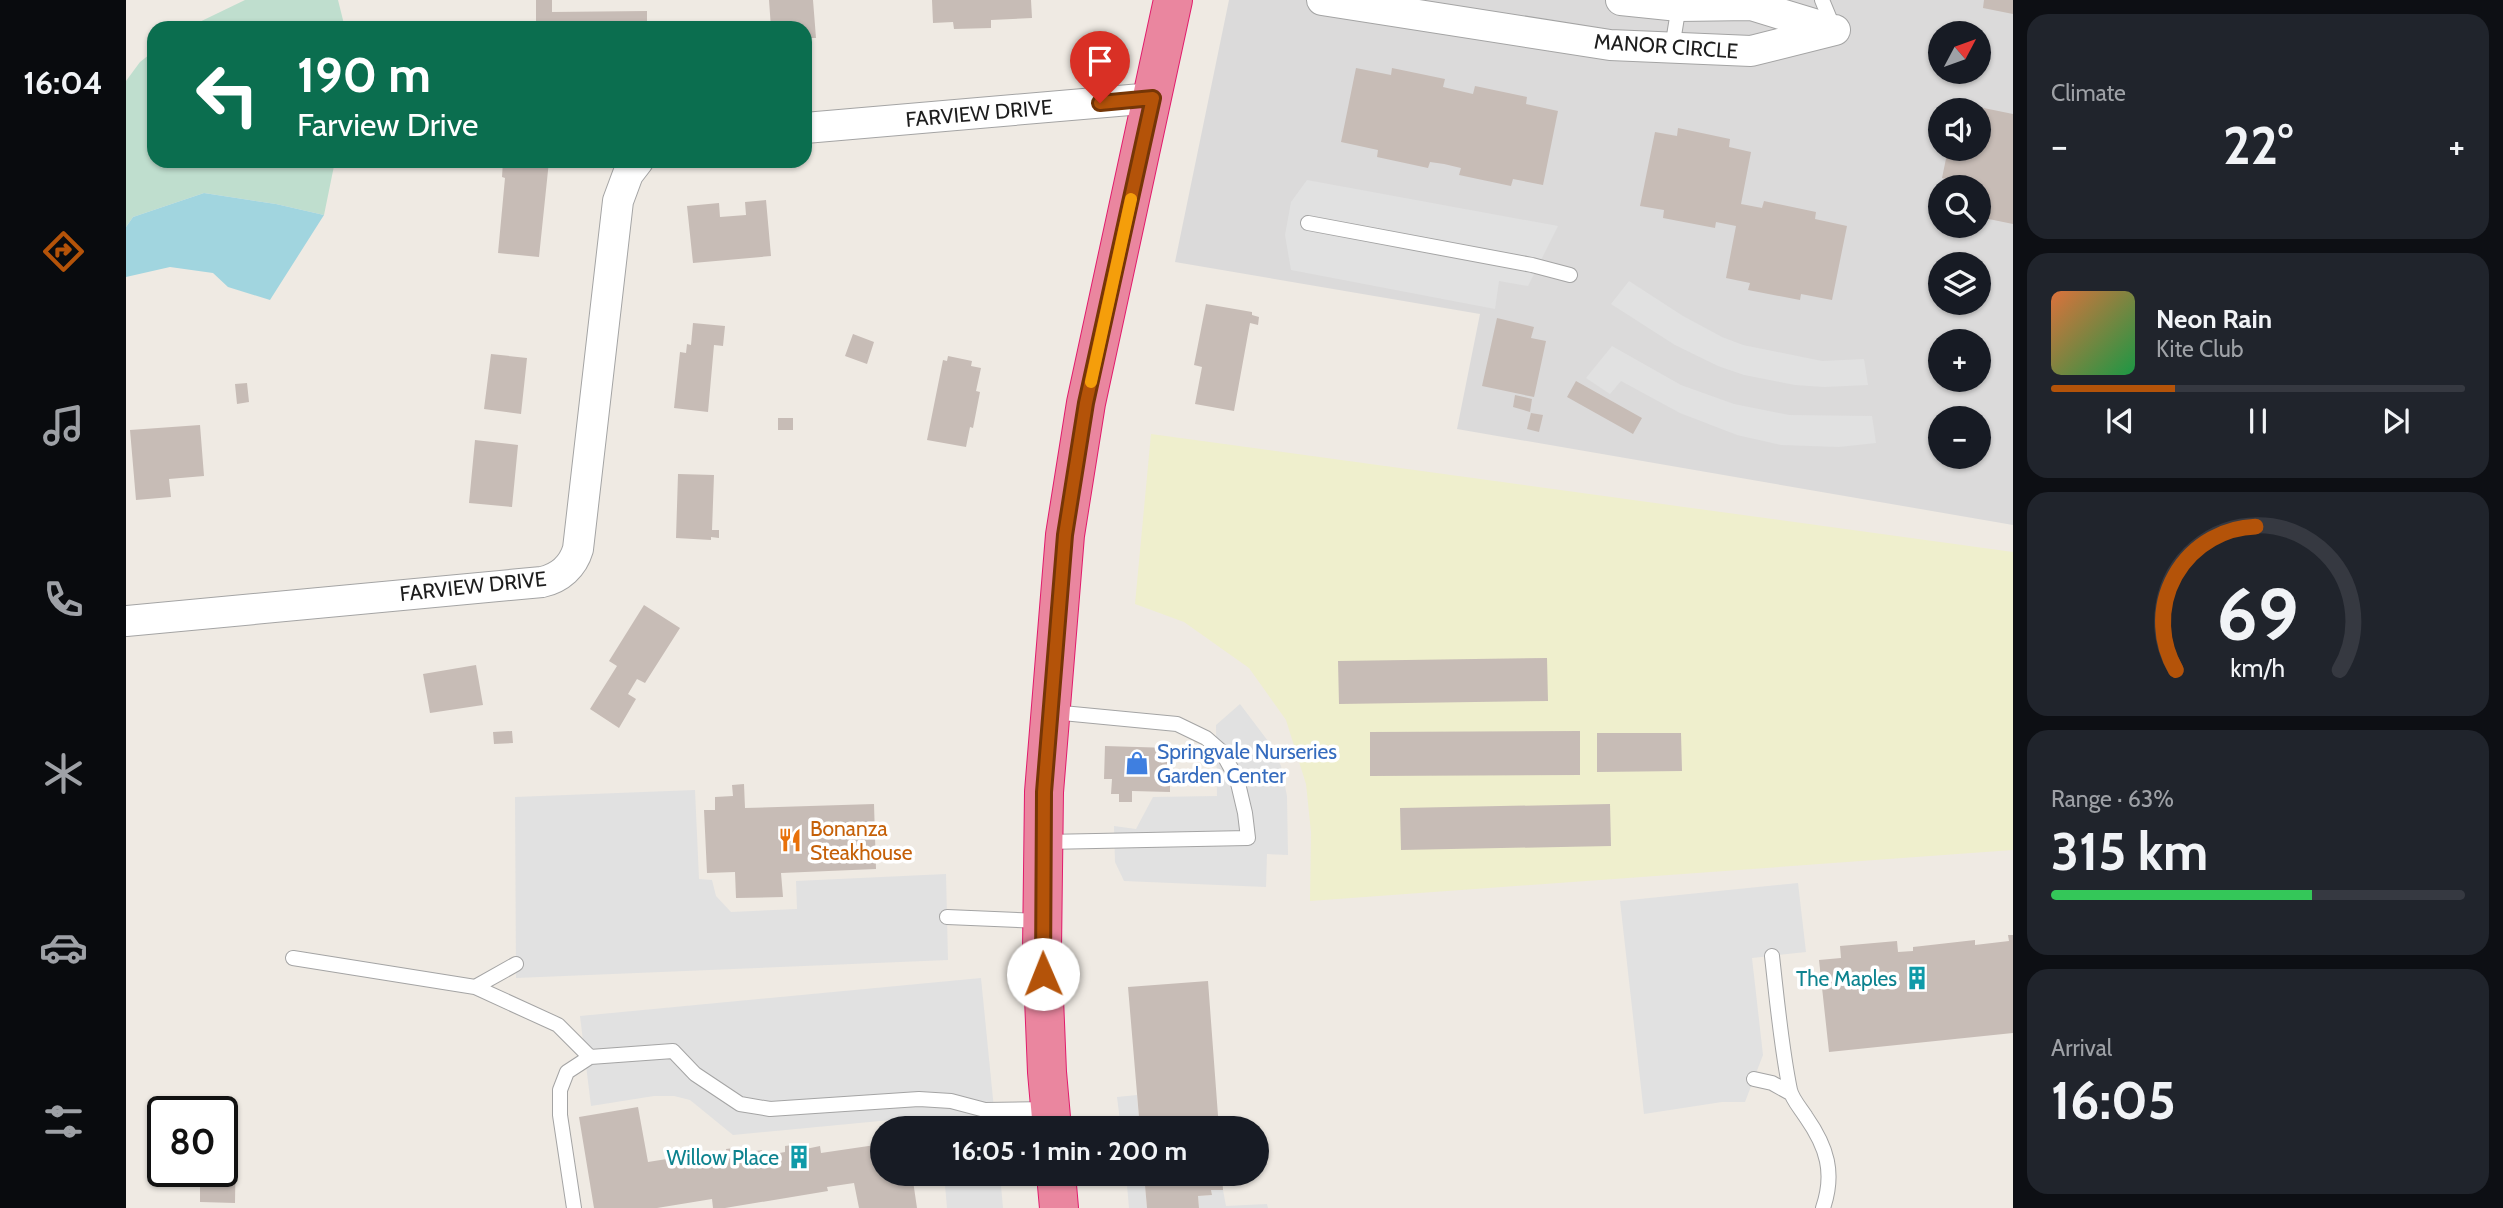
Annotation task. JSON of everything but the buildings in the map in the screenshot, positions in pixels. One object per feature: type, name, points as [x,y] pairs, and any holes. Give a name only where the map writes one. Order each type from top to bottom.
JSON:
[{"type":"highway","points":[[1051,1116],[1046,1072],[1042,921],[1044,792],[1065,535],[1086,403],[1173,0]]},
{"type":"highway","points":[[1057,1186],[1059,1208]]},
{"type":"street","name":"MANOR CIRCLE","points":[[1322,0],[1610,45],[1751,51],[1835,30]]},
{"type":"street","name":"MANOR CIRCLE","points":[[1621,0],[1751,5],[1835,30]]},
{"type":"street","name":"FARVIEW DRIVE","points":[[812,127],[1153,98]]},
{"type":"street","name":"FARVIEW DRIVE","points":[[126,621],[542,582],[565,572],[578,549],[618,201],[633,168]]},
{"type":"lane","points":[[1822,0],[1835,30]]},
{"type":"lane","points":[[1672,48],[1680,3]]},
{"type":"lane","points":[[1308,223],[1531,265],[1570,275]]},
{"type":"lane","points":[[1043,842],[1248,838],[1237,779],[1222,752],[1206,738],[1177,724],[1050,712]]},
{"type":"lane","points":[[947,917],[1042,921]]},
{"type":"lane","points":[[1772,956],[1790,1093]]},
{"type":"lane","points":[[293,958],[475,987],[558,1026],[590,1057]]},
{"type":"lane","points":[[475,987],[516,964]]},
{"type":"lane","points":[[574,1208],[560,1115],[560,1090],[567,1072],[590,1057],[673,1051],[695,1074],[740,1104],[769,1109],[919,1099],[951,1101],[985,1110],[1029,1116]]},
{"type":"lane","points":[[1754,1079],[1772,1083],[1790,1093],[1814,1128],[1829,1167],[1829,1190],[1823,1208]]},
{"type":"shaded area","points":[[1229,0],[2013,0],[2013,525],[1457,429],[1480,314],[1175,262]]},
{"type":"shaded area","points":[[1307,180],[1558,226],[1528,286],[1499,281],[1495,309],[1291,270],[1285,235],[1291,202]]},
{"type":"shaded area","points":[[1629,281],[1683,316],[1743,345],[1822,361],[1864,359],[1868,385],[1795,385],[1744,375],[1718,366],[1675,345],[1611,304]]},
{"type":"shaded area","points":[[1612,346],[1681,385],[1734,404],[1789,415],[1872,416],[1876,443],[1839,447],[1781,445],[1737,435],[1680,413],[1621,381],[1610,394],[1586,378]]},
{"type":"shaded area","points":[[1240,704],[1271,745],[1281,766],[1287,796],[1288,855],[1267,854],[1266,887],[1124,881],[1115,862],[1114,826],[1136,829],[1153,797],[1217,796],[1216,725]]},
{"type":"shaded area","points":[[695,790],[699,879],[712,880],[716,896],[731,912],[797,909],[796,881],[946,874],[948,960],[516,978],[515,797]]},
{"type":"shaded area","points":[[1798,883],[1806,952],[1752,958],[1763,1055],[1745,1102],[1722,1102],[1644,1114],[1620,901]]},
{"type":"shaded area","points":[[981,978],[995,1116],[870,1116],[870,1122],[733,1135],[690,1100],[674,1096],[654,1096],[591,1106],[580,1016]]},
{"type":"shaded area","points":[[1137,1095],[1139,1116],[1119,1116],[1117,1097]]},
{"type":"shaded area","points":[[945,1186],[1001,1186],[1003,1208],[947,1208]]},
{"type":"shaded area","points":[[1127,1186],[1145,1186],[1147,1208],[1129,1208]]},
{"type":"shaded area","points":[[1211,1190],[1223,1190],[1226,1206],[1267,1204],[1268,1208],[1199,1208],[1198,1196],[1212,1195]]},
{"type":"green space","points":[[245,0],[338,0],[343,21],[202,21]]},
{"type":"green space","points":[[147,56],[147,168],[334,168],[324,215],[276,204],[204,193],[133,217],[126,227],[126,81]]},
{"type":"green space","points":[[1151,434],[2013,552],[2013,850],[1310,901],[1311,832],[1306,784],[1286,720],[1249,668],[1184,622],[1135,604]]},
{"type":"water","points":[[204,193],[276,204],[324,215],[270,300],[228,287],[213,273],[170,267],[126,277],[126,227],[133,217]]},
{"type":"slow traffic","points":[[1091,382],[1131,199]]},
{"type":"place","name":"Springvale Nurseries Garden Center","points":[[1137,763]]},
{"type":"place","name":"Bonanza Steakhouse","points":[[790,840]]},
{"type":"place","name":"The Maples","points":[[1917,978]]},
{"type":"place","name":"Willow Place","points":[[799,1157]]},
{"type":"route","points":[[1043,974],[1044,792],[1065,535],[1086,403],[1153,98],[1100,103]]}]
